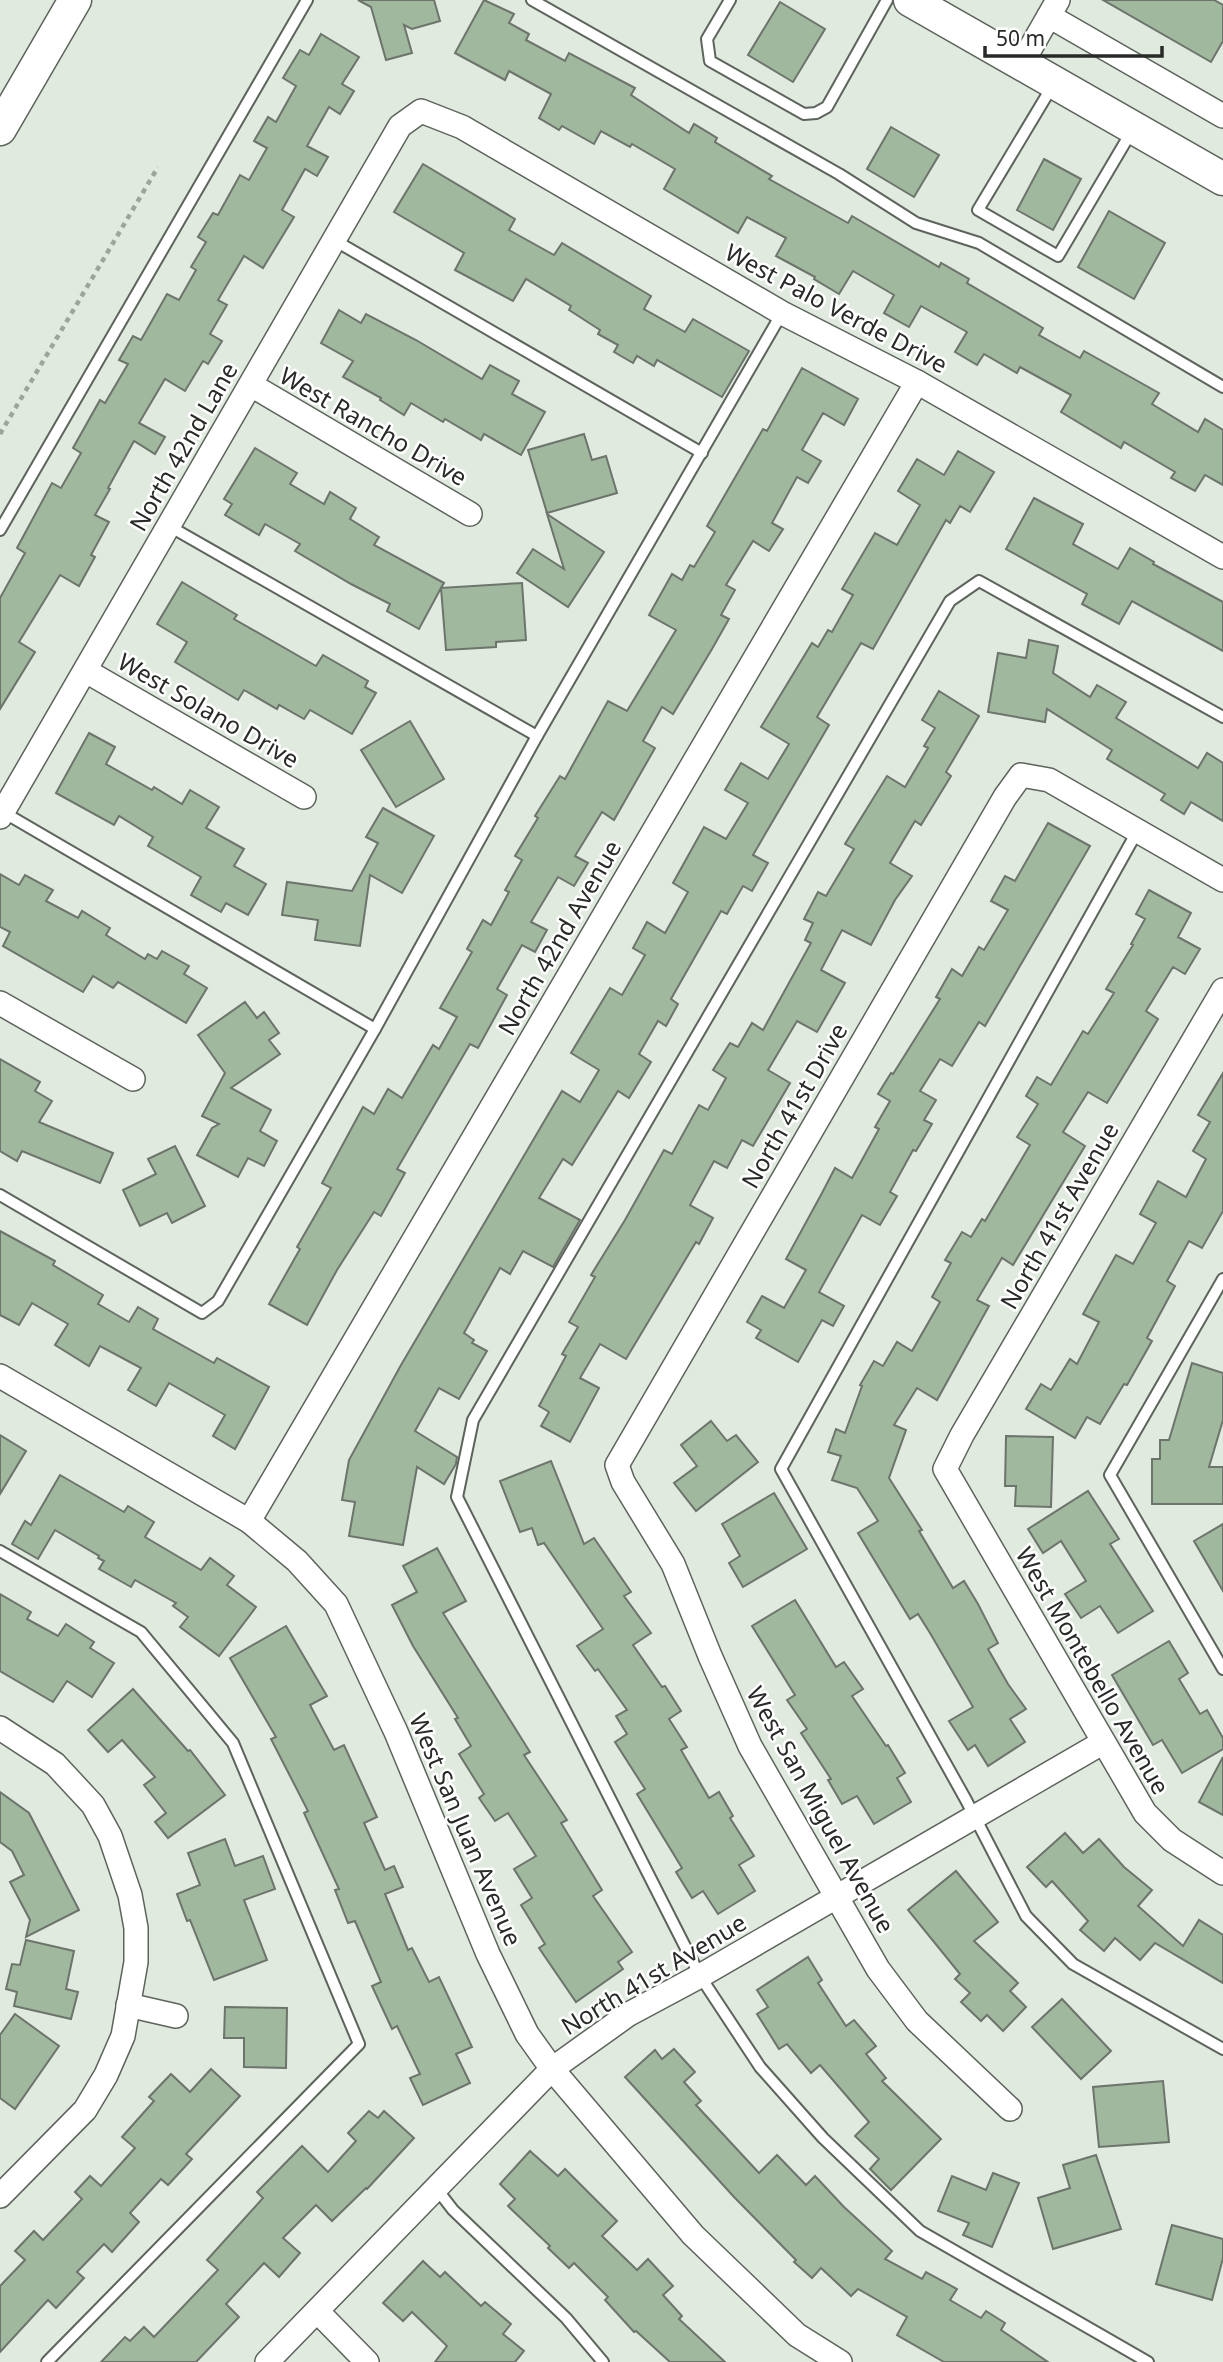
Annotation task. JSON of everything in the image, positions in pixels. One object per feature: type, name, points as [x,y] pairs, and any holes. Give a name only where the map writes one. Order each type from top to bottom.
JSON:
[{"type":"main road","points":[[0,129],[75,0]]},
{"type":"main road","points":[[910,0],[1223,179]]},
{"type":"street","points":[[1022,63],[1054,8],[1223,116]]},
{"type":"street","name":"North 42nd Lane","points":[[1,814],[400,126],[421,111]]},
{"type":"street","name":"West Palo Verde Drive","points":[[421,111],[462,127],[782,313],[917,382],[1223,557]]},
{"type":"street","name":"North 42nd Avenue","points":[[249,1521],[917,382]]},
{"type":"street","name":"West Rancho Drive","points":[[251,385],[470,513]]},
{"type":"street","name":"West Solano Drive","points":[[86,671],[304,797]]},
{"type":"street","name":"North 41st Drive","points":[[617,1465],[991,820],[1021,775],[1049,780],[1138,830]]},
{"type":"street","points":[[1138,830],[1223,880]]},
{"type":"street","name":"North 41st Avenue","points":[[945,1469],[962,1435],[1223,990]]},
{"type":"street","points":[[0,1003],[133,1079]]},
{"type":"street","name":"West San Juan Avenue","points":[[0,1376],[249,1521],[297,1561],[336,1604],[396,1732],[488,1954],[527,2034],[552,2069],[692,2235],[797,2334],[840,2362]]},
{"type":"street","name":"West San Miguel Avenue","points":[[617,1465],[623,1482],[673,1564],[750,1746],[878,1969],[917,2021],[1010,2109]]},
{"type":"street","name":"West Montebello Avenue","points":[[945,1469],[1144,1813],[1172,1840],[1223,1873]]},
{"type":"street","points":[[0,1728],[55,1764],[93,1805],[110,1836],[126,1883],[136,1928],[136,1962],[123,2036],[106,2075],[85,2110],[0,2196]]},
{"type":"street","name":"North 41st Avenue","points":[[267,2362],[552,2069],[629,2014],[700,1976],[1102,1743]]},
{"type":"street","points":[[128,2004],[176,2016]]},
{"type":"street","points":[[317,2311],[367,2362]]},
{"type":"lane","points":[[0,530],[307,0]]},
{"type":"lane","points":[[532,0],[839,174],[916,223],[979,243],[1223,387]]},
{"type":"lane","points":[[730,0],[707,39],[710,61],[804,114],[816,113],[827,107],[887,0]]},
{"type":"lane","points":[[1055,82],[978,210],[1058,256],[1134,128]]},
{"type":"lane","points":[[334,240],[702,453]]},
{"type":"lane","points":[[0,1195],[202,1313],[218,1301],[375,1029],[537,736],[782,313]]},
{"type":"lane","points":[[169,526],[537,736]]},
{"type":"lane","points":[[1148,2362],[920,2231],[824,2138],[760,2067],[700,1976],[457,1497],[474,1420],[950,601],[979,580],[1223,717]]},
{"type":"lane","points":[[1,814],[375,1029]]},
{"type":"lane","points":[[1138,830],[780,1469],[975,1816],[1026,1916],[1073,1964],[1223,2049]]},
{"type":"lane","points":[[1223,1279],[1110,1475],[1223,1669]]},
{"type":"lane","points":[[0,1551],[141,1632],[233,1743],[359,2045],[47,2362]]},
{"type":"lane","points":[[436,2188],[453,2210],[566,2318],[603,2362]]},
{"type":"path","points":[[0,434],[158,167]]},
{"type":"building","points":[[358,0],[434,0],[440,21],[412,29],[404,25],[412,53],[386,60],[371,7]]},
{"type":"building","points":[[484,0],[514,14],[509,23],[529,34],[526,40],[565,61],[569,53],[635,88],[631,95],[689,133],[694,124],[717,138],[715,142],[772,176],[769,179],[848,223],[852,216],[939,267],[941,263],[969,279],[967,283],[1043,328],[1039,335],[1080,358],[1084,351],[1159,393],[1152,404],[1198,432],[1205,419],[1223,430],[1223,485],[1205,475],[1195,491],[1171,478],[1175,472],[1124,442],[1121,448],[1061,412],[1071,395],[1020,367],[1017,373],[984,354],[977,365],[955,352],[967,332],[921,306],[909,327],[884,313],[894,295],[853,271],[839,294],[814,279],[815,277],[776,256],[786,238],[747,217],[738,233],[664,189],[675,169],[632,144],[630,147],[601,131],[594,144],[562,126],[559,130],[539,118],[551,94],[509,71],[505,80],[455,53]]},
{"type":"building","points":[[1103,0],[1214,0],[1223,5],[1223,41],[1211,62]]},
{"type":"building","points":[[780,2],[825,29],[793,82],[748,55]]},
{"type":"building","points":[[321,34],[359,57],[342,84],[354,91],[340,114],[329,107],[307,146],[328,157],[317,176],[305,169],[282,210],[294,217],[263,268],[244,256],[218,300],[227,305],[210,334],[222,341],[208,364],[203,361],[185,391],[165,379],[139,423],[165,437],[155,454],[134,441],[95,515],[109,522],[91,555],[95,557],[79,586],[60,575],[19,642],[35,652],[0,709],[0,598],[25,553],[17,548],[52,483],[61,488],[81,453],[73,448],[100,400],[105,403],[128,364],[119,360],[133,336],[141,340],[167,294],[179,300],[196,270],[191,267],[206,242],[198,237],[213,213],[218,215],[240,175],[249,180],[267,148],[254,141],[268,117],[276,122],[296,86],[283,78],[300,50],[309,55]]},
{"type":"building","points":[[891,127],[939,155],[914,197],[867,169]]},
{"type":"building","points":[[1044,159],[1081,179],[1053,230],[1017,210]]},
{"type":"building","points":[[423,164],[515,219],[509,230],[554,255],[562,243],[651,296],[644,309],[685,332],[693,319],[749,351],[722,397],[657,360],[654,366],[637,356],[633,363],[614,352],[618,345],[598,334],[600,330],[569,310],[571,306],[526,279],[513,301],[455,270],[464,253],[394,212]]},
{"type":"building","points":[[1109,211],[1165,243],[1134,299],[1078,267]]},
{"type":"building","points":[[339,310],[361,323],[366,314],[482,379],[490,365],[519,381],[512,394],[545,412],[521,455],[484,434],[481,440],[411,403],[404,415],[380,400],[381,398],[343,377],[353,361],[321,343]]},
{"type":"building","points":[[802,368],[858,399],[844,425],[823,413],[802,450],[821,461],[808,483],[797,477],[772,523],[783,529],[769,551],[753,541],[726,585],[735,590],[721,615],[729,619],[673,714],[662,707],[643,741],[655,748],[614,820],[602,812],[575,856],[588,863],[574,886],[558,877],[531,922],[547,930],[535,952],[522,945],[497,989],[507,995],[478,1048],[470,1044],[397,1169],[405,1173],[381,1216],[374,1212],[337,1270],[307,1325],[269,1304],[300,1249],[297,1247],[331,1188],[322,1183],[363,1107],[374,1114],[388,1089],[402,1098],[433,1045],[439,1049],[457,1017],[440,1008],[472,952],[467,949],[483,920],[491,925],[509,892],[505,890],[522,860],[515,856],[538,818],[535,816],[560,776],[565,779],[608,701],[627,711],[676,630],[649,615],[672,574],[682,580],[690,565],[694,567],[715,532],[707,526],[763,429],[767,431]]},
{"type":"building","points":[[584,434],[592,460],[606,456],[617,493],[547,513],[528,450]]},
{"type":"building","points":[[255,448],[297,473],[290,484],[324,504],[330,492],[356,508],[350,519],[379,537],[374,545],[444,583],[419,629],[387,611],[390,604],[295,551],[300,544],[265,524],[259,535],[225,515],[232,504],[224,499]]},
{"type":"building","points":[[958,451],[994,472],[970,512],[960,506],[950,523],[946,520],[873,649],[861,643],[817,717],[829,725],[753,855],[768,863],[752,891],[743,886],[727,914],[721,911],[671,999],[678,1004],[666,1026],[658,1021],[639,1054],[651,1062],[629,1098],[618,1091],[572,1165],[563,1159],[539,1198],[580,1220],[553,1267],[523,1251],[510,1274],[500,1268],[464,1333],[474,1340],[472,1343],[487,1351],[459,1399],[439,1388],[415,1431],[457,1457],[456,1464],[444,1484],[417,1467],[403,1545],[349,1536],[355,1502],[342,1500],[349,1460],[401,1365],[562,1091],[580,1102],[599,1070],[571,1053],[610,988],[622,995],[645,955],[633,948],[647,922],[665,933],[688,892],[673,883],[704,827],[726,839],[748,803],[725,790],[741,763],[768,779],[789,744],[761,727],[812,643],[818,647],[828,630],[832,632],[853,595],[842,589],[875,533],[897,545],[920,505],[898,491],[917,459],[944,475]]},
{"type":"building","points":[[1034,498],[1083,524],[1073,544],[1118,569],[1130,548],[1154,562],[1153,564],[1223,602],[1223,651],[1132,601],[1119,624],[1082,604],[1087,594],[1006,549]]},
{"type":"building","points":[[547,514],[604,552],[568,607],[517,573],[533,549],[564,569]]},
{"type":"building","points":[[182,582],[237,615],[234,619],[316,666],[323,655],[368,681],[365,687],[376,693],[352,734],[310,710],[304,719],[279,705],[277,709],[244,690],[238,700],[175,662],[187,642],[157,624]]},
{"type":"building","points":[[522,583],[526,640],[496,642],[496,647],[446,650],[441,588]]},
{"type":"building","points":[[1029,640],[1058,646],[1053,673],[1090,697],[1097,685],[1126,702],[1116,718],[1198,768],[1207,753],[1223,763],[1223,821],[1191,802],[1184,814],[1161,800],[1165,794],[1107,759],[1112,750],[1047,709],[1045,722],[988,712],[998,653],[1026,658]]},
{"type":"building","points":[[939,691],[979,716],[946,772],[951,776],[921,825],[915,821],[890,863],[912,876],[895,900],[871,945],[842,930],[821,970],[845,983],[817,1032],[797,1021],[768,1070],[790,1083],[753,1146],[742,1140],[727,1168],[714,1161],[690,1205],[713,1218],[626,1359],[600,1344],[580,1378],[599,1388],[570,1442],[541,1426],[549,1412],[539,1406],[566,1356],[562,1354],[578,1327],[569,1322],[595,1277],[591,1275],[664,1150],[672,1154],[699,1105],[708,1110],[726,1078],[713,1070],[730,1043],[738,1047],[752,1023],[763,1030],[811,943],[805,940],[813,923],[804,919],[818,892],[826,896],[854,849],[845,844],[887,776],[905,787],[928,748],[924,746],[935,728],[922,720]]},
{"type":"building","points":[[410,721],[444,779],[396,807],[361,750]]},
{"type":"building","points":[[89,733],[115,747],[106,764],[182,804],[190,790],[219,807],[206,828],[244,849],[234,866],[266,884],[248,915],[226,903],[221,912],[191,895],[201,877],[148,846],[153,837],[119,816],[114,825],[56,793]]},
{"type":"building","points":[[383,808],[434,836],[402,893],[370,875],[360,946],[315,940],[318,920],[282,915],[287,882],[352,891],[378,843],[366,837]]},
{"type":"building","points":[[1048,823],[1090,846],[985,1026],[979,1022],[952,1066],[940,1059],[920,1091],[936,1100],[924,1120],[932,1124],[916,1151],[913,1150],[890,1192],[897,1196],[880,1225],[862,1215],[819,1292],[844,1306],[833,1326],[822,1320],[798,1362],[756,1338],[761,1330],[747,1322],[762,1296],[784,1308],[806,1270],[786,1259],[835,1168],[852,1178],[879,1129],[875,1127],[890,1101],[878,1094],[940,999],[936,997],[952,969],[962,976],[979,947],[984,950],[1008,910],[991,901],[1005,876],[1015,881]]},
{"type":"building","points":[[0,874],[19,885],[25,875],[53,890],[46,901],[78,918],[82,911],[110,928],[106,935],[145,959],[148,954],[157,959],[162,951],[189,966],[184,974],[207,988],[186,1023],[118,982],[113,988],[93,976],[83,992],[3,946],[10,932],[0,927]]},
{"type":"building","points":[[1149,890],[1191,913],[1178,937],[1200,949],[1185,974],[1173,967],[1146,1011],[1158,1019],[1107,1103],[1088,1092],[1063,1132],[1085,1146],[1013,1265],[1002,1258],[977,1300],[989,1306],[937,1400],[917,1388],[894,1425],[906,1430],[889,1478],[922,1530],[919,1531],[953,1588],[964,1581],[978,1604],[998,1643],[988,1649],[1026,1709],[1010,1719],[1025,1742],[988,1766],[975,1745],[968,1750],[949,1721],[973,1707],[918,1614],[910,1619],[858,1533],[878,1521],[857,1488],[832,1480],[841,1456],[828,1452],[836,1429],[845,1433],[862,1386],[860,1385],[874,1361],[883,1366],[897,1342],[912,1351],[940,1302],[932,1297],[951,1263],[945,1260],[962,1232],[971,1237],[982,1219],[985,1221],[1030,1145],[1017,1137],[1038,1104],[1026,1096],[1037,1077],[1051,1085],[1083,1031],[1088,1034],[1114,993],[1106,989],[1133,945],[1131,944],[1145,919],[1136,914]]},
{"type":"building","points":[[245,1002],[257,1018],[264,1012],[279,1033],[269,1040],[280,1054],[231,1088],[271,1110],[260,1131],[277,1141],[264,1166],[248,1158],[238,1177],[197,1155],[212,1128],[219,1124],[202,1116],[225,1073],[198,1035]]},
{"type":"building","points":[[0,1059],[40,1082],[35,1091],[52,1101],[39,1122],[113,1153],[100,1183],[22,1151],[17,1161],[0,1151]]},
{"type":"building","points":[[1223,1073],[1223,1211],[1202,1248],[1189,1241],[1167,1281],[1175,1286],[1147,1338],[1152,1341],[1127,1385],[1124,1384],[1100,1424],[1087,1417],[1075,1438],[1026,1409],[1041,1384],[1051,1390],[1070,1359],[1077,1364],[1099,1322],[1083,1314],[1116,1255],[1133,1264],[1156,1223],[1140,1214],[1158,1181],[1186,1197],[1206,1159],[1193,1151],[1210,1122],[1198,1115]]},
{"type":"building","points":[[175,1146],[205,1206],[172,1223],[167,1213],[140,1226],[123,1190],[156,1174],[148,1159]]},
{"type":"building","points":[[0,1231],[55,1261],[53,1265],[103,1295],[98,1304],[129,1322],[138,1307],[158,1319],[153,1329],[214,1363],[217,1358],[269,1387],[235,1449],[213,1436],[225,1415],[169,1383],[156,1406],[128,1390],[141,1368],[100,1346],[89,1366],[55,1345],[68,1324],[32,1303],[19,1325],[0,1315]]},
{"type":"building","points":[[1192,1363],[1223,1373],[1223,1420],[1209,1467],[1223,1467],[1223,1504],[1152,1504],[1152,1459],[1160,1459],[1160,1440],[1169,1440]]},
{"type":"building","points":[[711,1421],[727,1441],[736,1435],[758,1462],[696,1511],[674,1483],[697,1466],[681,1445]]},
{"type":"building","points":[[0,1435],[26,1451],[0,1494]]},
{"type":"building","points":[[1006,1436],[1053,1437],[1051,1507],[1015,1506],[1016,1486],[1005,1486]]},
{"type":"building","points":[[551,1461],[584,1544],[594,1538],[631,1592],[624,1596],[651,1633],[633,1645],[681,1711],[669,1719],[687,1747],[681,1750],[709,1798],[719,1792],[733,1816],[730,1818],[754,1856],[739,1865],[755,1891],[718,1914],[703,1891],[692,1898],[676,1872],[682,1868],[637,1794],[645,1789],[615,1742],[627,1734],[616,1716],[627,1710],[598,1669],[595,1671],[577,1646],[603,1629],[544,1543],[538,1545],[532,1528],[520,1532],[500,1481]]},
{"type":"building","points":[[60,1475],[124,1512],[128,1506],[154,1522],[145,1537],[201,1570],[210,1558],[234,1576],[227,1585],[256,1607],[219,1656],[180,1627],[188,1617],[173,1606],[176,1603],[135,1580],[131,1587],[99,1569],[104,1561],[98,1558],[99,1556],[55,1530],[38,1559],[12,1544],[25,1521],[31,1525]]},
{"type":"building","points":[[1088,1491],[1119,1539],[1110,1544],[1153,1611],[1118,1633],[1100,1606],[1081,1618],[1065,1594],[1086,1581],[1061,1541],[1043,1553],[1028,1529]]},
{"type":"building","points":[[774,1493],[807,1549],[743,1587],[729,1563],[740,1556],[722,1524]]},
{"type":"building","points":[[1223,1524],[1223,1591],[1194,1541]]},
{"type":"building","points":[[437,1548],[466,1601],[443,1613],[530,1752],[524,1755],[567,1820],[561,1823],[602,1890],[593,1896],[632,1952],[618,1962],[623,1969],[576,2002],[539,1948],[545,1944],[521,1905],[532,1898],[514,1869],[536,1856],[508,1813],[495,1821],[479,1798],[484,1794],[459,1754],[471,1746],[455,1719],[458,1718],[413,1646],[392,1605],[417,1592],[403,1566]]},
{"type":"building","points":[[0,1594],[31,1612],[27,1619],[58,1636],[66,1624],[94,1642],[90,1648],[114,1663],[92,1697],[67,1681],[53,1702],[0,1671]]},
{"type":"building","points":[[795,1600],[836,1667],[844,1662],[863,1689],[852,1696],[905,1773],[897,1778],[911,1802],[874,1824],[857,1796],[842,1804],[828,1780],[831,1779],[801,1733],[807,1729],[787,1700],[795,1695],[752,1626]]},
{"type":"building","points":[[286,1626],[327,1696],[310,1705],[334,1750],[344,1745],[377,1817],[364,1823],[385,1870],[394,1866],[403,1887],[385,1894],[408,1950],[412,1948],[429,1982],[439,1977],[472,2047],[456,2054],[470,2083],[423,2105],[410,2078],[420,2074],[397,2026],[392,2029],[372,1986],[381,1982],[355,1921],[348,1923],[335,1890],[339,1889],[304,1813],[308,1811],[271,1739],[276,1737],[230,1658]]},
{"type":"building","points":[[1169,1641],[1188,1673],[1179,1679],[1200,1714],[1207,1710],[1223,1738],[1223,1749],[1182,1773],[1162,1740],[1153,1745],[1112,1675]]},
{"type":"building","points":[[133,1689],[188,1751],[190,1750],[225,1795],[168,1838],[155,1822],[166,1813],[144,1785],[155,1777],[122,1740],[108,1752],[88,1730]]},
{"type":"building","points":[[1223,1757],[1223,1815],[1199,1802]]},
{"type":"building","points":[[0,1792],[29,1813],[79,1910],[26,1937],[30,1920],[10,1882],[24,1875],[12,1851],[0,1842]]},
{"type":"building","points":[[1065,1833],[1083,1853],[1099,1839],[1124,1867],[1152,1890],[1138,1906],[1183,1946],[1199,1920],[1223,1935],[1223,1983],[1155,1943],[1140,1960],[1115,1938],[1104,1951],[1080,1930],[1088,1921],[1052,1881],[1046,1887],[1027,1867]]},
{"type":"building","points":[[225,1839],[235,1866],[263,1856],[275,1889],[244,1900],[267,1960],[214,1980],[177,1894],[200,1885],[188,1853]]},
{"type":"building","points":[[956,1871],[998,1922],[974,1941],[1018,1983],[1010,1991],[1026,2007],[1003,2031],[987,2015],[981,2021],[961,2002],[970,1993],[955,1979],[960,1974],[908,1910]]},
{"type":"building","points":[[26,1940],[74,1951],[66,1989],[78,1992],[71,2019],[14,2006],[17,1992],[6,1989],[12,1964],[20,1965]]},
{"type":"building","points":[[808,1957],[822,1980],[818,1983],[846,2026],[854,2020],[876,2046],[866,2054],[886,2078],[882,2081],[941,2139],[891,2190],[870,2169],[879,2159],[855,2136],[869,2122],[820,2065],[811,2073],[787,2044],[779,2049],[757,2014],[768,2007],[757,1990]]},
{"type":"building","points":[[1062,1999],[1111,2051],[1081,2079],[1032,2027]]},
{"type":"building","points":[[225,2007],[287,2008],[286,2068],[244,2067],[244,2038],[224,2038]]},
{"type":"building","points":[[15,2014],[59,2046],[15,2109],[0,2098],[0,2035]]},
{"type":"building","points":[[674,2049],[695,2072],[684,2082],[701,2101],[696,2105],[759,2173],[777,2155],[806,2185],[815,2176],[892,2251],[885,2259],[922,2279],[926,2272],[957,2289],[950,2300],[981,2318],[986,2311],[1005,2323],[1001,2330],[1048,2362],[944,2362],[897,2335],[907,2317],[858,2289],[851,2296],[821,2268],[812,2278],[794,2262],[796,2260],[734,2197],[625,2077],[655,2050],[662,2059]]},
{"type":"building","points":[[211,2069],[240,2096],[186,2154],[192,2159],[168,2185],[161,2179],[130,2213],[139,2222],[112,2252],[104,2244],[77,2272],[84,2278],[56,2308],[48,2300],[0,2352],[0,2286],[25,2260],[15,2251],[34,2231],[43,2240],[82,2199],[75,2192],[90,2176],[101,2186],[135,2148],[122,2137],[154,2101],[149,2097],[171,2074],[190,2092]]},
{"type":"building","points":[[1163,2081],[1169,2142],[1099,2147],[1093,2087]]},
{"type":"building","points":[[369,2111],[378,2118],[384,2111],[414,2138],[367,2189],[332,2221],[316,2205],[283,2238],[300,2253],[279,2277],[264,2263],[226,2304],[239,2317],[196,2362],[101,2362],[125,2337],[130,2341],[144,2327],[154,2337],[218,2270],[207,2260],[263,2198],[257,2192],[302,2146],[328,2172],[356,2141],[348,2133]]},
{"type":"building","points":[[530,2151],[558,2176],[565,2169],[617,2221],[602,2236],[637,2270],[648,2259],[673,2286],[663,2295],[682,2316],[679,2319],[725,2362],[670,2362],[634,2332],[605,2300],[608,2297],[574,2263],[569,2268],[508,2206],[515,2199],[500,2184]]},
{"type":"building","points":[[1096,2155],[1121,2229],[1053,2249],[1038,2198],[1070,2188],[1063,2165]]},
{"type":"building","points":[[993,2173],[1019,2183],[992,2247],[963,2235],[969,2223],[938,2211],[952,2176],[986,2190]]},
{"type":"building","points":[[1172,2225],[1223,2239],[1223,2258],[1212,2300],[1156,2284]]},
{"type":"building","points":[[423,2261],[440,2277],[445,2272],[481,2306],[485,2302],[511,2324],[503,2334],[524,2351],[515,2362],[435,2362],[447,2346],[412,2312],[403,2321],[383,2303]]}]
